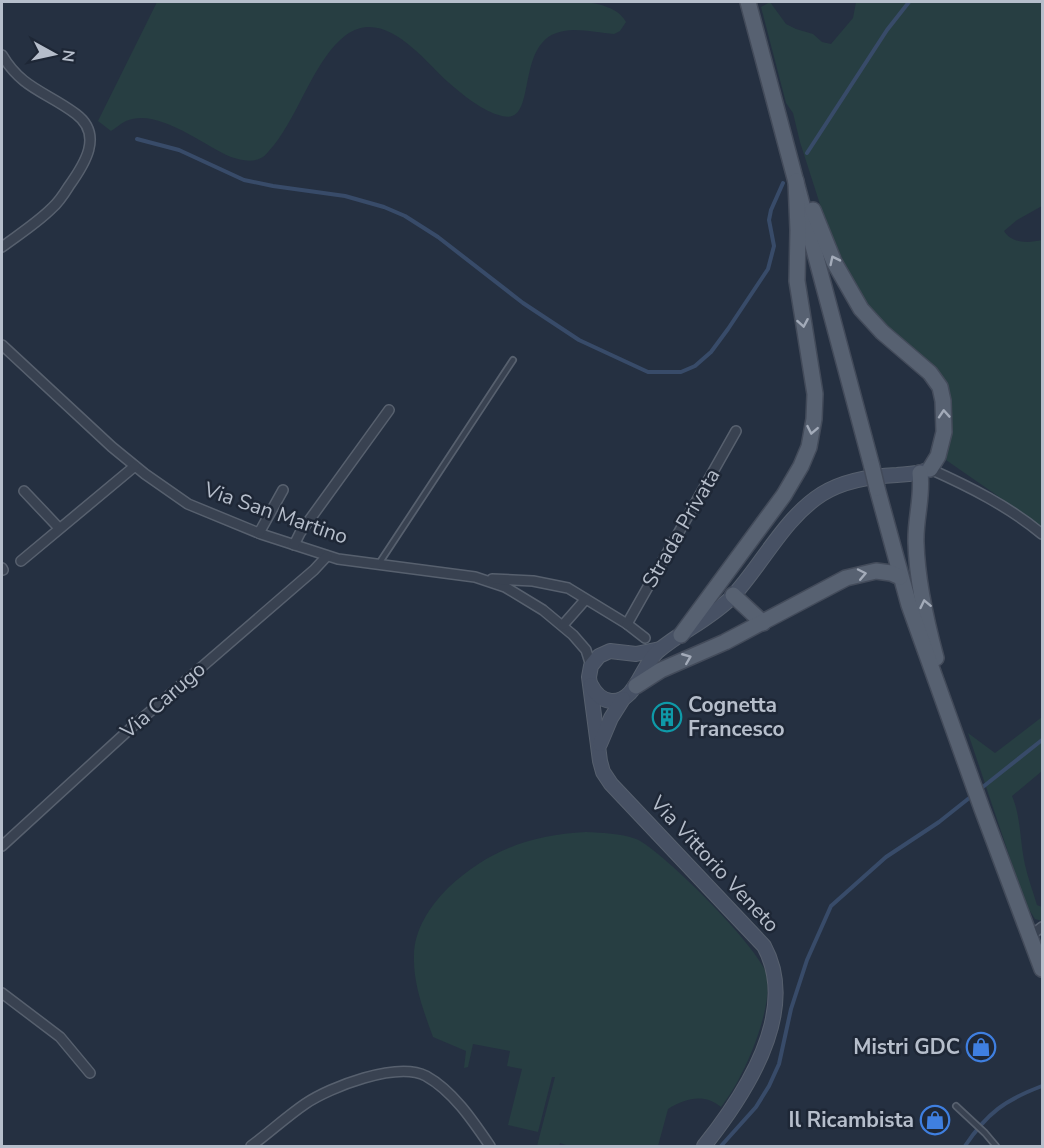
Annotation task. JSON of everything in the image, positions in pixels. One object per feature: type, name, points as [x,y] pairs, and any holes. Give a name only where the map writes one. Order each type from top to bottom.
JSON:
[{"type":"main road","points":[[748,2],[900,577],[982,809],[1036,931],[1042,969]]},
{"type":"main road","points":[[778,114],[789,123],[806,190],[819,228],[852,295],[872,322],[930,373],[940,387],[944,432],[938,456],[925,471],[921,491],[916,536],[918,569],[935,654],[965,762]]},
{"type":"main road","points":[[681,635],[787,491],[801,466],[808,447],[814,418],[815,394],[797,281],[796,181]]},
{"type":"main road","points":[[637,682],[715,647],[830,585],[852,576],[876,571],[900,577]]},
{"type":"main road","points":[[733,595],[763,623]]},
{"type":"street","points":[[2,55],[10,71],[35,90],[77,115],[85,124],[90,136],[87,160],[54,207],[2,248]]},
{"type":"street","name":"Via San Martino","points":[[2,345],[135,466],[188,504],[259,533],[327,556],[482,579],[506,587],[562,625],[588,653],[591,666]]},
{"type":"street","points":[[294,545],[300,533],[389,410]]},
{"type":"street","name":"Strada Privata","points":[[627,624],[736,431]]},
{"type":"street","points":[[21,561],[135,466]]},
{"type":"street","points":[[599,746],[611,718],[623,699],[630,694],[648,662],[660,649],[709,617],[733,595],[791,523],[816,498],[836,487],[861,480],[925,471],[984,495],[1017,514],[1042,534]]},
{"type":"street","points":[[259,533],[283,490]]},
{"type":"street","points":[[24,491],[59,528]]},
{"type":"street","name":"Via Carugo","points":[[2,846],[124,734],[314,570],[327,556]]},
{"type":"street","points":[[482,579],[533,581],[568,588],[627,624],[645,638]]},
{"type":"street","points":[[562,625],[585,600]]},
{"type":"street","name":"Via San Martino","points":[[580,642],[609,652]]},
{"type":"street","points":[[599,746],[589,673],[591,666],[598,656],[609,652],[616,651],[626,655],[660,649]]},
{"type":"street","points":[[626,655],[636,666],[637,682]]},
{"type":"street","points":[[591,685],[603,699],[613,701],[623,699]]},
{"type":"street","name":"Via Vittorio Veneto","points":[[599,746],[601,767],[611,784],[764,946],[775,971],[777,982],[774,1011],[752,1077],[704,1146]]},
{"type":"street","points":[[2,993],[60,1037],[90,1073]]},
{"type":"street","points":[[251,1146],[317,1096],[356,1082],[399,1071],[418,1074],[436,1083],[473,1121],[490,1146]]},
{"type":"lane","points":[[378,565],[513,360]]},
{"type":"lane","points":[[956,1106],[974,1121],[996,1146]]},
{"type":"green space","points":[[157,2],[583,2],[613,10],[626,22],[620,31],[614,34],[570,30],[548,37],[538,49],[525,96],[520,108],[513,116],[502,116],[487,110],[466,97],[402,39],[374,27],[360,28],[346,35],[335,45],[316,72],[274,145],[263,157],[250,161],[231,157],[180,129],[152,119],[138,118],[126,121],[111,131],[98,121]]},
{"type":"green space","points":[[770,2],[786,24],[813,34],[822,42],[831,44],[853,18],[856,2],[1042,2],[1042,206],[1017,220],[1004,231],[1016,240],[1026,242],[1042,240],[1042,530],[946,460],[951,427],[950,406],[884,329],[857,292],[825,220],[793,113],[786,103],[761,7]]},
{"type":"green space","points":[[1042,717],[1042,771],[1012,796],[1019,821],[1025,865],[1037,905],[1042,907],[1042,921],[1035,919],[1025,903],[968,733],[995,753]]},
{"type":"green space","points":[[586,832],[624,836],[636,839],[649,847],[687,880],[730,924],[761,963],[767,976],[768,991],[761,1026],[747,1063],[730,1095],[721,1107],[708,1100],[695,1099],[681,1102],[668,1109],[658,1146],[569,1146],[560,1143],[559,1146],[537,1146],[555,1077],[552,1077],[538,1132],[508,1125],[522,1069],[507,1066],[510,1051],[473,1044],[468,1067],[464,1068],[466,1051],[433,1037],[417,987],[414,956],[417,937],[429,911],[448,888],[479,864],[511,847],[547,837]]},
{"type":"waterway","points":[[807,153],[887,30],[909,2]]},
{"type":"waterway","points":[[137,139],[179,150],[244,180],[345,196],[384,207],[405,216],[438,237],[523,303],[579,340],[648,372],[681,372],[695,366],[711,352],[728,329],[768,269],[774,246],[769,220],[783,183]]},
{"type":"waterway","points":[[979,790],[1042,740]]},
{"type":"waterway","points":[[721,1146],[756,1107],[769,1086],[779,1064],[791,1009],[807,960],[831,906],[886,857],[939,822],[973,795]]},
{"type":"waterway","points":[[965,1146],[989,1116],[1007,1102],[1042,1086]]},
{"type":"place","name":"Cognetta Francesco","points":[[667,717]]},
{"type":"place","name":"Mistri GDC","points":[[981,1047]]},
{"type":"place","name":"Il Ricambista","points":[[935,1120]]}]
